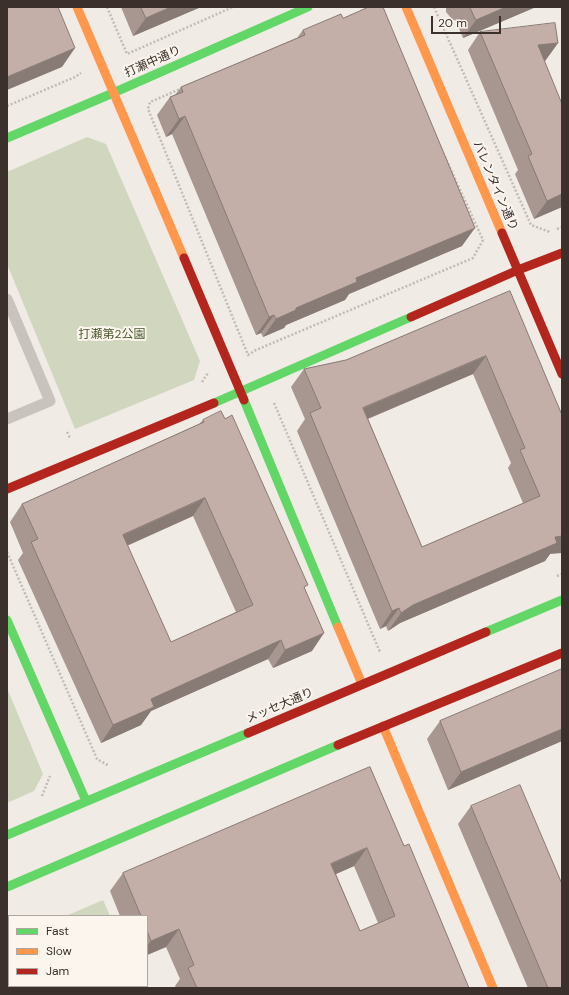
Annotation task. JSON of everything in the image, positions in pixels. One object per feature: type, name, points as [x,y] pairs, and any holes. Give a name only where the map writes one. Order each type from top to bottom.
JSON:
[{"type":"street","points":[[77,7],[362,684]]},
{"type":"street","name":"打瀬中通り","points":[[7,138],[308,7]]},
{"type":"street","name":"バレンタイン通り","points":[[406,7],[562,374]]},
{"type":"street","points":[[7,490],[240,392],[518,270],[562,253]]},
{"type":"street","name":"メッセ大通り","points":[[7,835],[562,600]]},
{"type":"street","points":[[7,620],[86,801]]},
{"type":"street","points":[[7,887],[383,726],[562,653]]},
{"type":"street","points":[[383,726],[493,988]]},
{"type":"lane","points":[[7,299],[50,401],[7,419]]},
{"type":"path","points":[[107,7],[126,54],[233,7]]},
{"type":"path","points":[[434,7],[531,225],[550,232]]},
{"type":"path","points":[[369,8],[382,19],[483,240],[474,258],[256,350],[248,354],[148,109],[150,102],[369,8]]},
{"type":"path","points":[[7,106],[75,77],[82,72]]},
{"type":"path","points":[[202,382],[211,370]]},
{"type":"path","points":[[273,397],[380,652]]},
{"type":"path","points":[[63,441],[70,438],[67,432]]},
{"type":"path","points":[[7,552],[97,759],[111,768]]},
{"type":"path","points":[[40,800],[52,771]]},
{"type":"green space","name":"打瀬第2公園","points":[[87,137],[106,144],[200,361],[194,380],[75,429],[7,264],[7,172]]},
{"type":"green space","points":[[7,688],[43,774],[34,791],[7,803]]},
{"type":"green space","points":[[103,900],[110,915],[68,915]]},
{"type":"green space","points":[[7,942],[8,987],[141,988],[7,988]]},
{"type":"building","points":[[7,7],[58,7],[75,48],[7,77]]},
{"type":"building","points":[[141,7],[171,7],[146,18]]},
{"type":"building","points":[[369,7],[383,7],[475,228],[356,278],[357,282],[296,308],[296,310],[276,319],[274,315],[269,317],[185,116],[179,119],[170,97],[183,92],[181,87],[305,35],[303,30],[341,14],[343,18]]},
{"type":"building","points":[[470,7],[506,7],[476,20]]},
{"type":"building","points":[[555,23],[558,43],[538,45],[562,104],[562,194],[547,201],[528,156],[532,154],[480,32]]},
{"type":"building","points":[[510,291],[562,415],[562,536],[555,537],[557,543],[413,605],[401,613],[399,608],[392,611],[310,413],[321,408],[304,369],[346,360]],"holes":[[[486,356],[525,448],[520,450],[540,496],[422,547],[363,408]]]},
{"type":"building","points":[[221,411],[225,419],[232,415],[308,585],[304,587],[324,633],[285,650],[281,640],[151,699],[154,707],[113,725],[31,542],[38,539],[22,504],[204,422],[203,420]],"holes":[[[205,498],[253,605],[171,642],[123,535]]]},
{"type":"building","points":[[562,669],[562,729],[461,772],[440,721]]},
{"type":"building","points":[[370,767],[404,846],[409,844],[469,988],[197,988],[188,968],[194,965],[179,929],[151,941],[148,934],[148,915],[141,915],[123,873]],"holes":[[[367,848],[395,916],[360,931],[331,864]]]},
{"type":"building","points":[[520,785],[562,884],[562,988],[548,988],[471,806]]},
{"type":"traffic: fast","points":[[7,138],[308,7]]},
{"type":"traffic: fast","points":[[214,403],[411,317]]},
{"type":"traffic: fast","points":[[244,400],[338,627]]},
{"type":"traffic: fast","points":[[486,632],[562,600]]},
{"type":"traffic: fast","points":[[7,620],[86,801]]},
{"type":"traffic: fast","points":[[7,835],[248,733]]},
{"type":"traffic: fast","points":[[7,887],[338,745]]},
{"type":"traffic: slow","points":[[77,7],[184,258]]},
{"type":"traffic: slow","points":[[406,7],[502,233]]},
{"type":"traffic: slow","points":[[338,627],[362,684]]},
{"type":"traffic: slow","points":[[383,726],[493,988]]},
{"type":"traffic: jam","points":[[502,233],[562,374]]},
{"type":"traffic: jam","points":[[411,317],[518,270],[562,253]]},
{"type":"traffic: jam","points":[[184,258],[244,400]]},
{"type":"traffic: jam","points":[[7,489],[214,403]]},
{"type":"traffic: jam","points":[[248,733],[486,632]]},
{"type":"traffic: jam","points":[[338,745],[562,653]]}]
